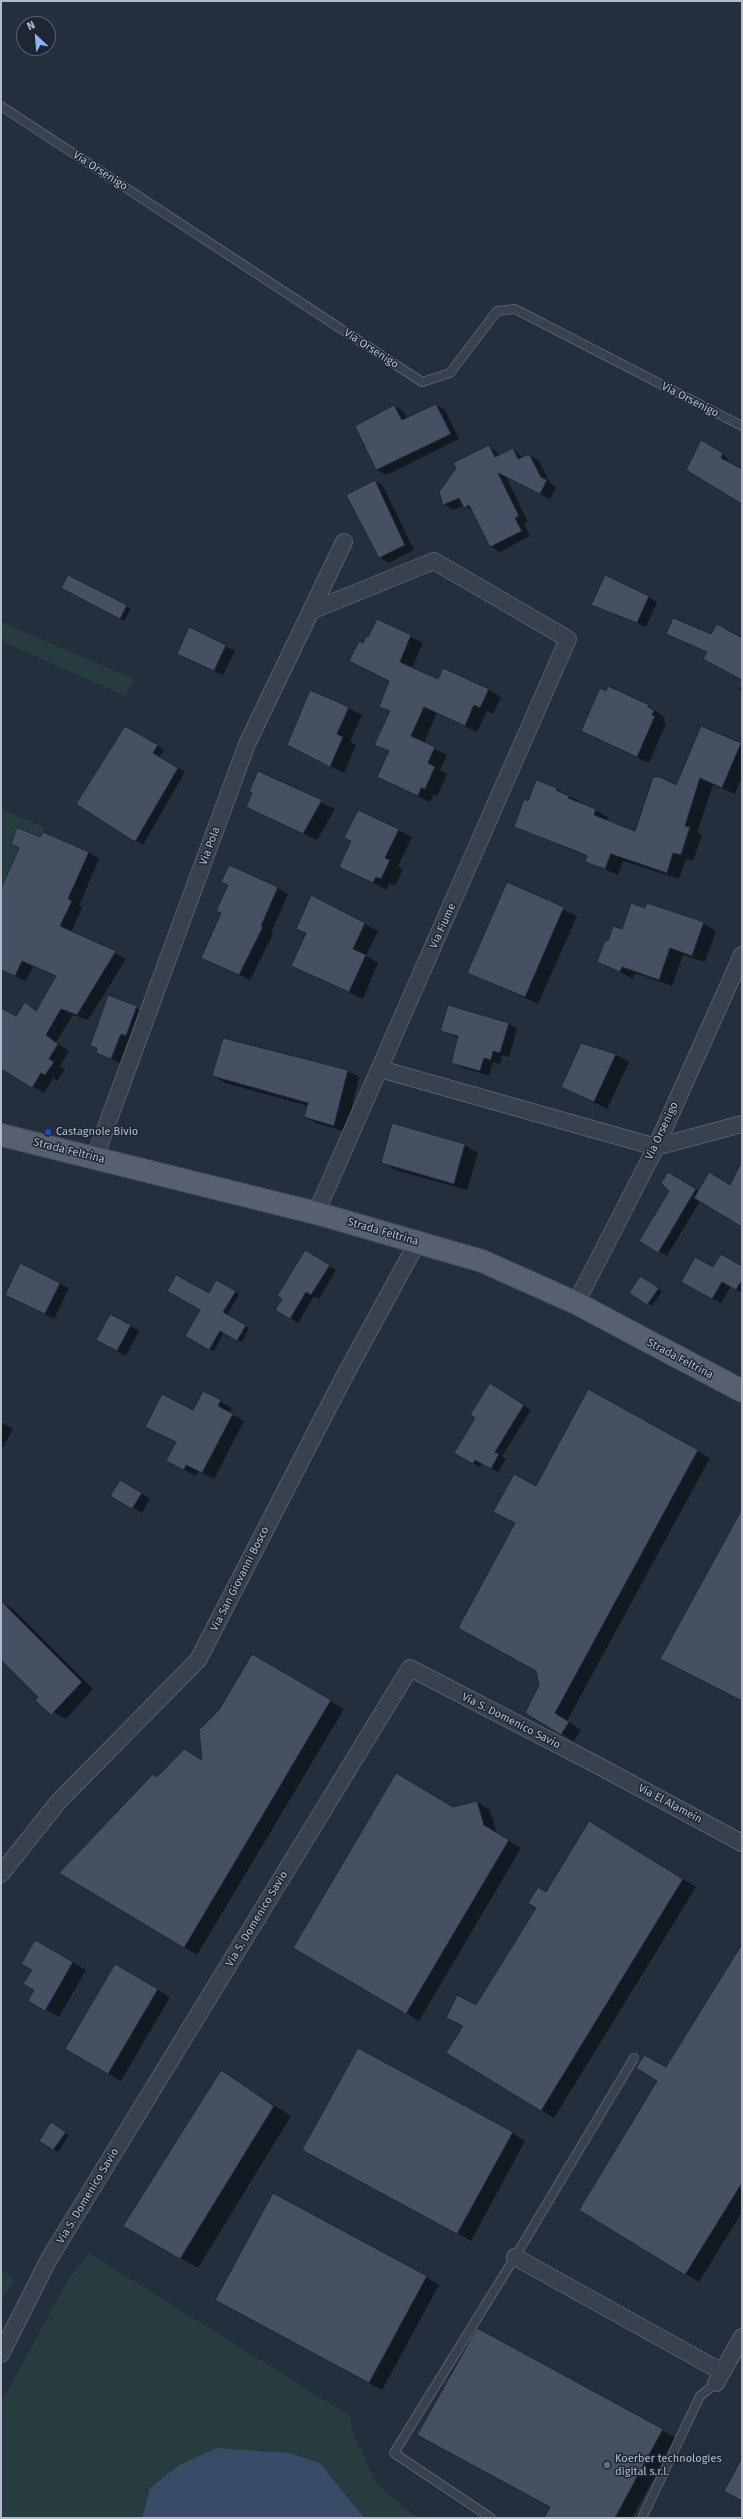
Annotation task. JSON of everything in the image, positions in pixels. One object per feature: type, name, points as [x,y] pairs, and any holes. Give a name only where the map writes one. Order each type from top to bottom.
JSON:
[{"type":"main road","name":"Strada Feltrina","points":[[1,1135],[95,1157],[316,1213],[482,1261],[576,1303],[742,1391]]},
{"type":"street","name":"Via Pola","points":[[95,1157],[248,744],[344,542]]},
{"type":"street","name":"Via Fiume","points":[[311,611],[434,561],[568,639],[316,1213]]},
{"type":"street","name":"Via Orsenigo","points":[[576,1303],[656,1147],[742,955]]},
{"type":"street","points":[[380,1069],[656,1147],[742,1124]]},
{"type":"street","name":"Via San Giovanni Bosco","points":[[1,1874],[59,1801],[198,1660],[344,1377],[418,1242]]},
{"type":"street","name":"Via S. Domenico Savio","points":[[1,2354],[50,2259],[410,1668],[597,1765]]},
{"type":"street","name":"Via El Alamein","points":[[597,1765],[742,1843]]},
{"type":"street","points":[[515,2258],[719,2378],[742,2337]]},
{"type":"lane","name":"Via Orsenigo","points":[[1,106],[422,382],[450,373],[496,311],[516,309],[742,426]]},
{"type":"lane","points":[[491,2518],[394,2452],[515,2258],[634,2058]]},
{"type":"lane","points":[[642,2518],[700,2396],[719,2378]]},
{"type":"green space","points":[[1,622],[134,679],[125,696],[1,641]]},
{"type":"green space","points":[[1,809],[45,828],[1,889]]},
{"type":"green space","points":[[89,2253],[350,2416],[352,2430],[376,2483],[417,2518],[364,2518],[320,2463],[290,2453],[218,2448],[150,2487],[142,2518],[1,2518],[1,2403],[69,2278]]},
{"type":"green space","points":[[1,2270],[14,2279],[1,2302]]},
{"type":"water","points":[[217,2448],[290,2453],[320,2463],[364,2518],[142,2518],[150,2488],[179,2465]]},
{"type":"building","points":[[436,404],[451,434],[376,470],[355,426],[394,405],[402,420]]},
{"type":"building","points":[[701,440],[723,453],[721,458],[742,469],[742,504],[686,470]]},
{"type":"building","points":[[489,445],[495,457],[513,448],[518,459],[529,454],[541,477],[547,480],[540,494],[498,473],[519,516],[515,518],[522,531],[490,547],[469,505],[464,508],[459,498],[443,505],[439,492],[456,468],[453,463]]},
{"type":"building","points":[[375,480],[405,545],[379,558],[346,495]]},
{"type":"building","points":[[68,575],[127,605],[120,619],[61,588]]},
{"type":"building","points":[[605,575],[649,596],[637,623],[591,605]]},
{"type":"building","points":[[673,618],[711,634],[717,624],[742,638],[742,680],[703,659],[707,652],[666,634]]},
{"type":"building","points":[[377,619],[411,635],[400,662],[438,679],[443,668],[489,689],[480,708],[474,705],[465,726],[424,707],[411,736],[435,747],[428,763],[435,767],[425,789],[421,788],[418,796],[377,777],[389,751],[374,745],[390,711],[379,707],[389,681],[349,661],[359,641],[363,643],[366,636],[368,637]]},
{"type":"building","points":[[189,627],[226,645],[214,671],[177,654]]},
{"type":"building","points":[[608,686],[649,705],[648,707],[654,710],[652,715],[655,716],[637,757],[581,731],[600,688],[606,691]]},
{"type":"building","points":[[310,690],[349,707],[337,734],[343,737],[330,767],[287,745]]},
{"type":"building","points":[[125,726],[158,745],[153,753],[178,768],[135,842],[76,804]]},
{"type":"building","points":[[701,726],[741,743],[722,788],[700,778],[685,826],[690,827],[681,855],[673,853],[667,873],[611,854],[605,869],[585,862],[587,856],[514,827],[524,799],[528,801],[536,780],[557,788],[556,790],[569,796],[568,798],[596,809],[594,815],[635,831],[653,777],[660,777],[676,785]]},
{"type":"building","points":[[258,771],[322,800],[303,834],[246,807],[252,793],[249,791]]},
{"type":"building","points":[[358,810],[399,829],[385,858],[390,860],[381,879],[376,877],[373,883],[339,867],[351,841],[344,838]]},
{"type":"building","points":[[17,827],[40,837],[43,832],[89,852],[68,899],[72,901],[60,926],[116,951],[77,1015],[61,1009],[46,1035],[58,1044],[49,1059],[54,1062],[45,1075],[41,1073],[32,1088],[1,1069],[1,1008],[16,1016],[25,1002],[36,1011],[56,976],[22,961],[15,976],[1,970],[1,888],[19,848],[11,844]]},
{"type":"building","points":[[229,865],[278,887],[261,926],[263,927],[239,975],[201,958],[221,913],[216,911],[228,885],[221,882]]},
{"type":"building","points":[[507,882],[564,907],[525,997],[467,973]]},
{"type":"building","points":[[311,895],[365,923],[353,949],[366,955],[349,992],[291,966],[306,933],[296,929]]},
{"type":"building","points":[[631,903],[645,908],[647,903],[704,922],[692,956],[670,948],[659,980],[622,967],[620,972],[597,962],[605,940],[608,941],[613,926],[622,929]]},
{"type":"building","points":[[108,995],[137,1006],[126,1036],[121,1034],[111,1059],[96,1053],[97,1048],[90,1046]]},
{"type":"building","points":[[448,1005],[509,1023],[500,1053],[493,1051],[491,1060],[484,1058],[480,1071],[451,1063],[458,1036],[440,1031]]},
{"type":"building","points":[[223,1038],[348,1070],[334,1126],[304,1117],[308,1103],[212,1076]]},
{"type":"building","points":[[581,1043],[616,1054],[594,1102],[561,1087]]},
{"type":"building","points":[[392,1123],[465,1144],[454,1184],[381,1163]]},
{"type":"building","points":[[742,1161],[742,1227],[694,1198],[709,1172],[730,1185]]},
{"type":"building","points":[[668,1172],[696,1189],[658,1253],[639,1241],[669,1191],[661,1183]]},
{"type":"building","points":[[305,1250],[330,1265],[311,1295],[306,1292],[290,1319],[275,1310],[282,1299],[277,1296]]},
{"type":"building","points":[[721,1254],[742,1266],[742,1280],[736,1290],[722,1282],[712,1299],[681,1282],[695,1257],[713,1267]]},
{"type":"building","points":[[20,1263],[60,1283],[45,1314],[5,1295]]},
{"type":"building","points":[[176,1275],[209,1293],[216,1280],[236,1291],[223,1312],[246,1325],[237,1341],[220,1331],[209,1350],[185,1336],[200,1310],[167,1291]]},
{"type":"building","points":[[640,1276],[659,1288],[647,1305],[629,1293]]},
{"type":"building","points":[[110,1314],[131,1325],[117,1351],[96,1340]]},
{"type":"building","points":[[490,1383],[524,1405],[495,1452],[499,1454],[491,1469],[475,1460],[473,1464],[454,1453],[475,1418],[470,1415]]},
{"type":"building","points":[[588,1389],[698,1450],[555,1713],[569,1722],[561,1735],[525,1713],[539,1685],[536,1671],[458,1628],[515,1523],[493,1512],[514,1474],[536,1486]]},
{"type":"building","points":[[203,1391],[221,1400],[218,1406],[233,1414],[202,1473],[186,1465],[184,1470],[166,1461],[176,1442],[145,1427],[162,1394],[193,1410]]},
{"type":"building","points":[[120,1480],[142,1493],[132,1509],[110,1496]]},
{"type":"building","points":[[742,1509],[742,1701],[660,1659]]},
{"type":"building","points":[[1,1601],[82,1682],[51,1715],[35,1700],[38,1697],[1,1660]]},
{"type":"building","points":[[252,1654],[331,1700],[184,1948],[59,1873],[153,1774],[157,1777],[184,1749],[202,1760],[199,1730],[219,1710]]},
{"type":"building","points":[[396,1773],[453,1807],[477,1801],[484,1825],[509,1840],[406,2014],[293,1948]]},
{"type":"building","points":[[589,1821],[683,1879],[541,2111],[446,2053],[463,2026],[446,2018],[457,1995],[476,2005],[536,1908],[528,1903],[538,1887],[546,1892]]},
{"type":"building","points":[[35,1940],[73,1962],[45,2011],[28,2001],[34,1990],[23,1984],[32,1970],[21,1964]]},
{"type":"building","points":[[742,1944],[742,2183],[685,2275],[579,2210],[657,2081],[636,2068],[644,2055],[666,2067]]},
{"type":"building","points":[[115,1964],[158,1989],[108,2074],[65,2049]]},
{"type":"building","points":[[358,2048],[513,2132],[457,2234],[302,2150]]},
{"type":"building","points":[[221,2070],[274,2106],[180,2259],[123,2226]]},
{"type":"building","points":[[51,2122],[66,2132],[53,2150],[39,2141]]},
{"type":"building","points":[[273,2193],[427,2276],[369,2383],[215,2300]]},
{"type":"building","points":[[477,2328],[663,2429],[615,2518],[544,2518],[550,2507],[417,2435]]},
{"type":"building","points":[[742,2458],[742,2501],[724,2491]]},
{"type":"place","name":"Castagnole Bivio","points":[[48,1132]]},
{"type":"place","name":"Koerber technologies digital s.r.l.","points":[[607,2465]]}]
